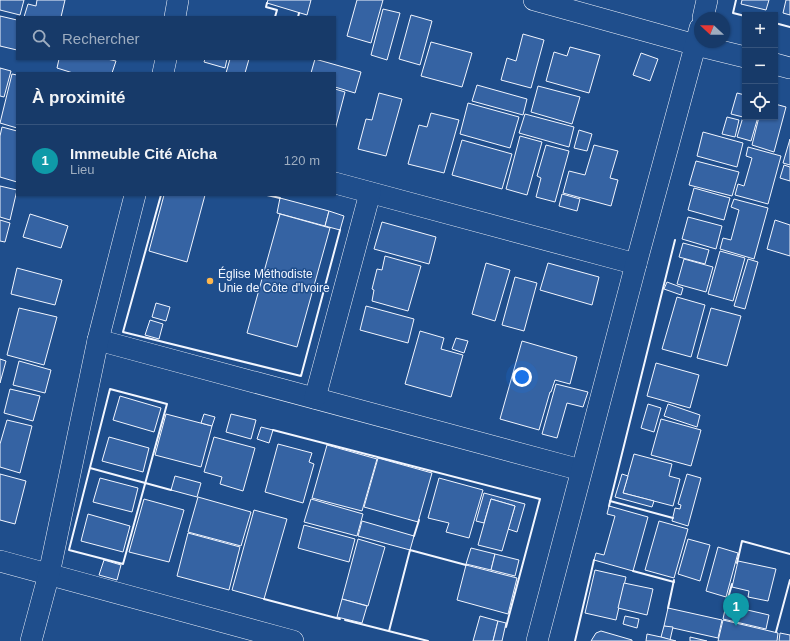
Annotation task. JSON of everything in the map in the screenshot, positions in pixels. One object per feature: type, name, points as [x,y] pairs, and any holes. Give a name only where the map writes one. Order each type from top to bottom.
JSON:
[{"type":"street","points":[[175,16],[178,0]]},
{"type":"street","points":[[534,0],[694,36]]},
{"type":"street","points":[[704,12],[707,0]]},
{"type":"street","points":[[537,641],[636,264],[695,48]]},
{"type":"street","points":[[724,48],[742,56]]},
{"type":"street","points":[[163,72],[166,60]]},
{"type":"street","points":[[778,65],[790,68]]},
{"type":"street","points":[[336,183],[636,264]]},
{"type":"street","points":[[315,398],[370,193]]},
{"type":"street","points":[[30,641],[49,574],[98,340],[135,196]]},
{"type":"street","points":[[98,340],[582,470]]},
{"type":"street","points":[[0,561],[293,641]]},
{"type":"building","points":[[0,0],[24,0],[20,15],[0,10]]},
{"type":"building","points":[[37,0],[65,0],[61,16],[24,16],[28,4],[36,6]]},
{"type":"building","points":[[268,0],[311,0],[307,15],[267,3]]},
{"type":"building","points":[[357,0],[383,0],[371,43],[347,36]]},
{"type":"building","points":[[742,0],[769,0],[766,10],[741,4]]},
{"type":"building","points":[[786,0],[790,0],[790,15],[783,13]]},
{"type":"building","points":[[383,9],[400,13],[387,60],[371,55]]},
{"type":"building","points":[[411,15],[432,21],[420,65],[399,59]]},
{"type":"building","points":[[0,16],[16,20],[16,50],[0,46]]},
{"type":"building","points":[[523,34],[544,40],[531,88],[501,80],[507,58],[516,61]]},
{"type":"building","points":[[431,42],[472,53],[462,87],[421,76]]},
{"type":"building","points":[[570,47],[600,55],[589,93],[546,81],[554,52],[567,56]]},
{"type":"building","points":[[641,53],[658,59],[650,81],[633,75]]},
{"type":"building","points":[[59,60],[116,61],[112,72],[70,72],[57,68]]},
{"type":"building","points":[[205,60],[227,60],[225,68],[204,62]]},
{"type":"building","points":[[230,60],[249,60],[245,72],[226,72]]},
{"type":"building","points":[[315,60],[319,60],[361,72],[355,93],[336,87],[336,72],[311,72]]},
{"type":"building","points":[[0,68],[11,71],[4,97],[0,96]]},
{"type":"building","points":[[12,74],[16,75],[16,128],[0,123]]},
{"type":"building","points":[[477,85],[527,99],[523,115],[472,101]]},
{"type":"building","points":[[538,86],[580,97],[572,124],[531,112]]},
{"type":"building","points":[[336,89],[345,92],[336,126]]},
{"type":"building","points":[[379,93],[402,99],[386,156],[358,149],[366,119],[372,120]]},
{"type":"building","points":[[737,93],[742,94],[742,117],[731,114]]},
{"type":"building","points":[[468,103],[519,117],[510,148],[460,134]]},
{"type":"building","points":[[778,105],[786,107],[774,152],[752,145],[758,120],[778,120]]},
{"type":"building","points":[[431,113],[459,120],[444,173],[408,164],[419,125],[427,127]]},
{"type":"building","points":[[525,114],[574,127],[569,147],[519,133]]},
{"type":"building","points":[[727,117],[739,120],[735,137],[722,134]]},
{"type":"building","points":[[742,120],[757,120],[751,141],[737,137]]},
{"type":"building","points":[[2,127],[16,131],[16,182],[0,177],[0,136]]},
{"type":"building","points":[[579,130],[592,134],[587,151],[574,148]]},
{"type":"building","points":[[703,132],[743,143],[737,167],[697,156]]},
{"type":"building","points":[[520,136],[542,142],[527,195],[506,189]]},
{"type":"building","points":[[790,139],[790,165],[783,163]]},
{"type":"building","points":[[462,140],[512,154],[502,189],[452,175]]},
{"type":"building","points":[[546,145],[569,151],[555,202],[536,197],[541,178],[537,176]]},
{"type":"building","points":[[594,145],[618,151],[610,178],[618,180],[611,206],[563,193],[569,171],[585,175]]},
{"type":"building","points":[[748,147],[781,156],[768,204],[735,195],[738,184],[744,186],[752,158],[746,156]]},
{"type":"building","points":[[696,161],[739,172],[732,196],[689,185]]},
{"type":"building","points":[[784,165],[790,167],[790,181],[780,178]]},
{"type":"building","points":[[0,186],[16,190],[10,220],[0,217]]},
{"type":"building","points":[[694,188],[730,198],[724,220],[688,210]]},
{"type":"building","points":[[562,194],[580,199],[577,211],[559,206]]},
{"type":"building","points":[[164,196],[205,196],[187,262],[149,251]]},
{"type":"building","points":[[280,198],[329,211],[325,226],[277,213]]},
{"type":"building","points":[[734,199],[768,208],[754,259],[720,249],[723,238],[731,240],[739,210],[731,207]]},
{"type":"building","points":[[329,211],[344,216],[340,230],[325,226]]},
{"type":"building","points":[[30,214],[68,226],[61,248],[23,237]]},
{"type":"building","points":[[280,214],[330,228],[297,347],[247,333]]},
{"type":"building","points":[[688,217],[722,226],[716,249],[682,239]]},
{"type":"building","points":[[0,220],[10,223],[5,242],[0,241]]},
{"type":"building","points":[[775,220],[790,225],[790,256],[767,249]]},
{"type":"building","points":[[382,222],[436,237],[429,264],[374,249]]},
{"type":"building","points":[[683,243],[709,250],[705,264],[679,257]]},
{"type":"building","points":[[720,251],[745,258],[733,301],[708,294]]},
{"type":"building","points":[[385,256],[421,266],[408,311],[372,301],[374,290],[372,289],[377,269],[382,270]]},
{"type":"building","points":[[684,259],[713,267],[706,292],[677,284]]},
{"type":"building","points":[[748,259],[758,262],[745,309],[734,306]]},
{"type":"building","points":[[486,263],[510,270],[495,321],[472,314]]},
{"type":"building","points":[[548,263],[599,277],[592,305],[540,290]]},
{"type":"building","points":[[17,268],[62,280],[55,305],[11,294]]},
{"type":"building","points":[[515,277],[537,283],[524,331],[502,325]]},
{"type":"building","points":[[667,282],[683,288],[681,295],[664,289]]},
{"type":"building","points":[[677,297],[705,305],[691,357],[662,349]]},
{"type":"building","points":[[156,303],[170,307],[166,321],[152,317]]},
{"type":"building","points":[[366,306],[414,319],[408,343],[360,330]]},
{"type":"building","points":[[19,308],[57,317],[44,365],[7,355]]},
{"type":"building","points":[[711,308],[741,316],[727,366],[697,358]]},
{"type":"building","points":[[150,320],[163,324],[159,339],[145,335]]},
{"type":"building","points":[[420,331],[444,338],[441,349],[463,355],[451,397],[405,384]]},
{"type":"building","points":[[456,338],[468,341],[464,353],[452,349]]},
{"type":"building","points":[[522,341],[577,357],[570,384],[555,380],[539,430],[500,419]]},
{"type":"building","points":[[0,359],[6,361],[0,383]]},
{"type":"building","points":[[19,361],[51,370],[45,393],[13,385]]},
{"type":"building","points":[[656,363],[699,375],[690,408],[647,396]]},
{"type":"building","points":[[556,384],[588,392],[583,407],[567,403],[557,438],[542,434]]},
{"type":"building","points":[[10,389],[40,396],[33,421],[4,413]]},
{"type":"building","points":[[120,396],[161,408],[154,432],[113,420]]},
{"type":"building","points":[[648,404],[661,408],[654,432],[641,428]]},
{"type":"building","points":[[668,404],[700,415],[697,427],[664,416]]},
{"type":"building","points":[[166,414],[212,426],[201,467],[155,455]]},
{"type":"building","points":[[204,414],[215,417],[212,426],[201,423]]},
{"type":"building","points":[[231,414],[256,420],[251,439],[226,432]]},
{"type":"building","points":[[661,419],[701,430],[691,466],[651,455]]},
{"type":"building","points":[[7,420],[32,426],[20,473],[0,467],[0,444]]},
{"type":"building","points":[[261,427],[273,430],[269,443],[257,439]]},
{"type":"building","points":[[109,437],[149,448],[143,472],[102,461]]},
{"type":"building","points":[[214,437],[255,448],[243,491],[220,484],[222,477],[204,472]]},
{"type":"building","points":[[278,444],[312,453],[309,462],[314,464],[303,503],[265,492]]},
{"type":"building","points":[[327,445],[377,459],[362,511],[312,498]]},
{"type":"building","points":[[634,454],[672,464],[669,476],[680,479],[673,506],[623,493]]},
{"type":"building","points":[[378,458],[432,473],[418,522],[364,507]]},
{"type":"building","points":[[0,474],[26,481],[15,524],[0,520]]},
{"type":"building","points":[[622,474],[628,476],[623,493],[654,501],[652,507],[615,497]]},
{"type":"building","points":[[687,474],[701,478],[688,526],[672,521],[675,508],[680,509],[681,505],[678,504]]},
{"type":"building","points":[[175,476],[201,483],[197,497],[171,490]]},
{"type":"building","points":[[100,478],[138,488],[132,512],[93,502]]},
{"type":"building","points":[[439,478],[483,490],[469,538],[446,532],[449,523],[428,518]]},
{"type":"building","points":[[484,493],[525,504],[517,532],[508,529],[515,506],[491,499],[484,523],[476,521]]},
{"type":"building","points":[[198,497],[251,512],[241,546],[188,532]]},
{"type":"building","points":[[144,499],[184,510],[169,562],[129,552]]},
{"type":"building","points":[[311,499],[363,514],[357,536],[304,522]]},
{"type":"building","points":[[491,499],[515,506],[502,551],[478,545]]},
{"type":"building","points":[[609,506],[648,517],[633,571],[594,560],[596,553],[604,555],[615,516],[607,514]]},
{"type":"building","points":[[254,510],[287,519],[264,599],[232,590]]},
{"type":"building","points":[[88,514],[130,526],[123,552],[81,541]]},
{"type":"building","points":[[362,521],[414,536],[410,550],[358,536]]},
{"type":"building","points":[[659,521],[688,529],[674,578],[645,570]]},
{"type":"building","points":[[304,525],[355,539],[349,562],[298,548]]},
{"type":"building","points":[[188,533],[240,547],[229,590],[177,576]]},
{"type":"building","points":[[358,539],[385,547],[368,606],[342,599]]},
{"type":"building","points":[[688,539],[710,545],[700,581],[678,574]]},
{"type":"building","points":[[718,547],[738,553],[726,597],[706,591]]},
{"type":"building","points":[[471,548],[495,554],[491,570],[466,564]]},
{"type":"building","points":[[495,554],[519,560],[515,576],[491,570]]},
{"type":"building","points":[[104,560],[121,565],[117,580],[99,575]]},
{"type":"building","points":[[738,561],[776,569],[768,601],[748,597],[749,591],[732,587]]},
{"type":"building","points":[[466,565],[517,578],[508,614],[457,600]]},
{"type":"building","points":[[595,570],[626,577],[616,620],[585,613]]},
{"type":"building","points":[[624,583],[653,589],[647,615],[618,608]]},
{"type":"building","points":[[342,599],[367,606],[362,623],[337,617]]},
{"type":"building","points":[[726,605],[769,615],[766,629],[723,619]]},
{"type":"building","points":[[668,608],[722,620],[718,638],[664,626]]},
{"type":"building","points":[[480,616],[498,621],[493,641],[473,641]]},
{"type":"building","points":[[625,616],[639,619],[637,628],[623,624]]},
{"type":"building","points":[[723,620],[778,633],[777,641],[718,641]]},
{"type":"building","points":[[498,621],[506,623],[502,641],[493,641]]},
{"type":"building","points":[[664,626],[673,627],[670,640],[661,637]]},
{"type":"building","points":[[601,631],[632,641],[591,641],[596,633]]},
{"type":"building","points":[[780,633],[790,635],[790,641],[779,641]]},
{"type":"building","points":[[647,634],[661,637],[676,641],[646,641]]},
{"type":"building","points":[[690,637],[707,641],[690,641]]},
{"type":"wall","points":[[736,0],[733,13],[742,15]]},
{"type":"wall","points":[[267,3],[266,7],[277,10],[275,16]]},
{"type":"wall","points":[[778,24],[790,27]]},
{"type":"wall","points":[[161,196],[123,332],[301,376],[340,230]]},
{"type":"wall","points":[[271,196],[280,198]]},
{"type":"wall","points":[[609,506],[675,240]]},
{"type":"wall","points":[[110,389],[167,404],[123,564],[69,550],[110,389]]},
{"type":"wall","points":[[273,430],[540,499],[506,627]]},
{"type":"wall","points":[[90,468],[171,490]]},
{"type":"wall","points":[[610,501],[673,518]]},
{"type":"wall","points":[[414,536],[419,520]]},
{"type":"wall","points":[[737,563],[742,541],[790,554]]},
{"type":"wall","points":[[389,631],[410,550],[466,565]]},
{"type":"wall","points":[[575,641],[594,560]]},
{"type":"wall","points":[[633,571],[674,582]]},
{"type":"wall","points":[[668,608],[674,580]]},
{"type":"wall","points":[[776,632],[790,580]]},
{"type":"wall","points":[[726,605],[732,584]]},
{"type":"wall","points":[[264,599],[340,619]]},
{"type":"wall","points":[[345,620],[428,641]]},
{"type":"place","name":"Église Méthodiste Unie de Côte d'Ivoire","points":[[210,281]]},
{"type":"place","name":"Immeuble Cité Aïcha","points":[[736,626]]}]
